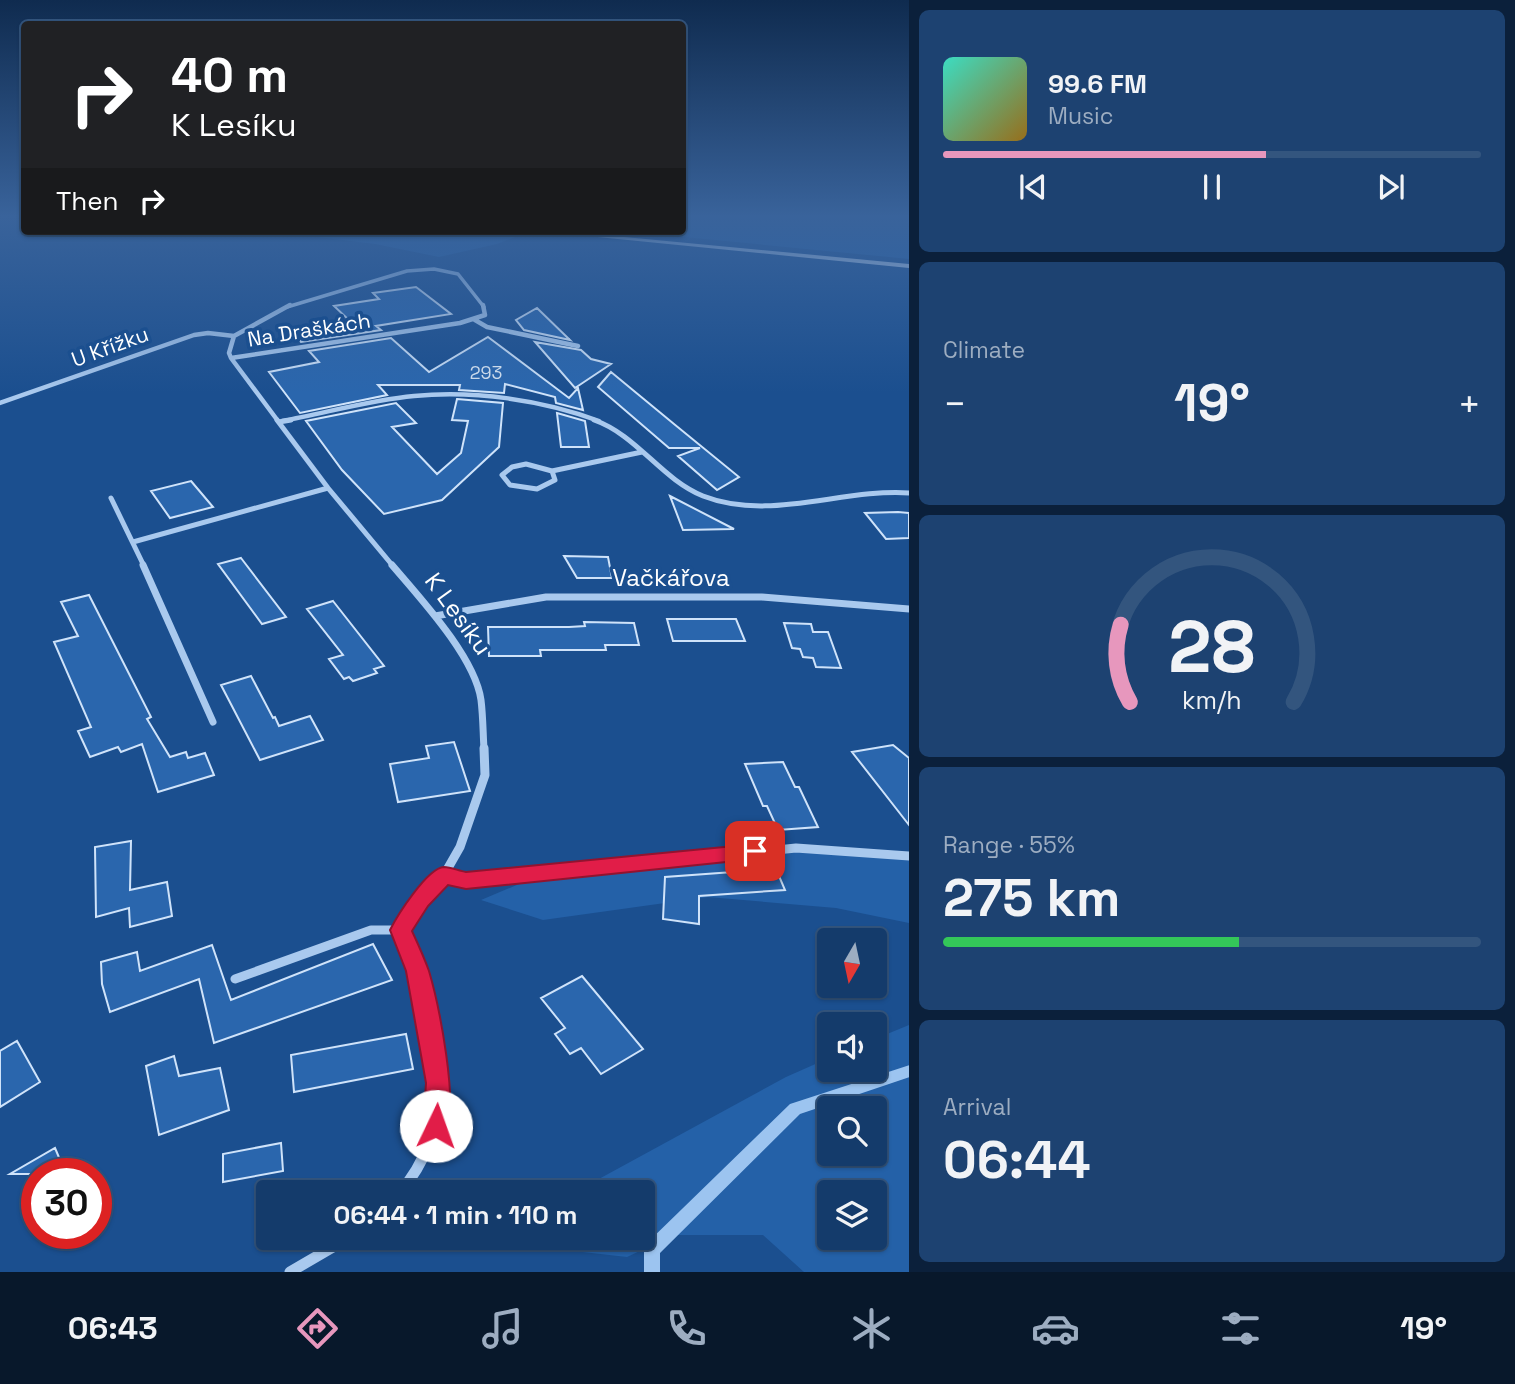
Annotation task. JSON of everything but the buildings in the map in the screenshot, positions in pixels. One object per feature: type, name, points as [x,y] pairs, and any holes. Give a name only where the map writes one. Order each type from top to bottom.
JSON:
[{"type":"street","name":"Na Draškách","points":[[234,336],[295,302],[395,274]]},
{"type":"street","name":"Na Draškách","points":[[231,358],[475,320],[485,315],[485,308],[458,274]]},
{"type":"street","name":"Na Draškách","points":[[475,320],[487,327],[578,346]]},
{"type":"street","name":"U Křížku","points":[[0,403],[194,335],[208,333],[234,336]]},
{"type":"street","points":[[231,358],[229,353],[234,336]]},
{"type":"street","name":"K Lesíku","points":[[231,358],[328,488],[435,616],[474,675],[481,699],[485,775],[460,847],[444,876],[421,900],[401,930]]},
{"type":"street","points":[[279,422],[413,397],[440,395],[510,399],[614,427],[676,481],[704,496],[744,505],[782,506],[881,491],[909,493]]},
{"type":"street","points":[[552,471],[555,480],[537,489],[510,485],[502,475],[509,467],[521,464],[539,465],[552,471],[642,452]]},
{"type":"street","points":[[133,542],[328,488]]},
{"type":"street","points":[[111,498],[213,722]]},
{"type":"street","name":"Vačkářova","points":[[435,616],[545,597],[762,597],[909,609]]},
{"type":"street","points":[[444,876],[466,881],[796,848],[909,856]]},
{"type":"street","points":[[235,979],[371,930],[401,930],[417,971],[438,1083],[436,1126],[411,1180]]},
{"type":"street","points":[[290,1272],[328,1250]]},
{"type":"shaded area","points":[[796,848],[909,856],[909,923],[836,908],[708,897],[543,920],[481,900],[550,871]]},
{"type":"shaded area","points":[[909,1025],[909,1272],[804,1272],[763,1235],[674,1235],[655,1244],[655,1180],[597,1180],[786,1077],[817,1063],[817,1082],[887,1082],[887,1034]]},
{"type":"shaded area","points":[[565,1250],[642,1250],[627,1257]]},
{"type":"waterway","points":[[652,1272],[652,1250],[795,1109],[909,1071]]},
{"type":"route","points":[[436,1126],[438,1083],[417,971],[401,930],[421,900],[444,876],[466,881],[755,851]]}]
